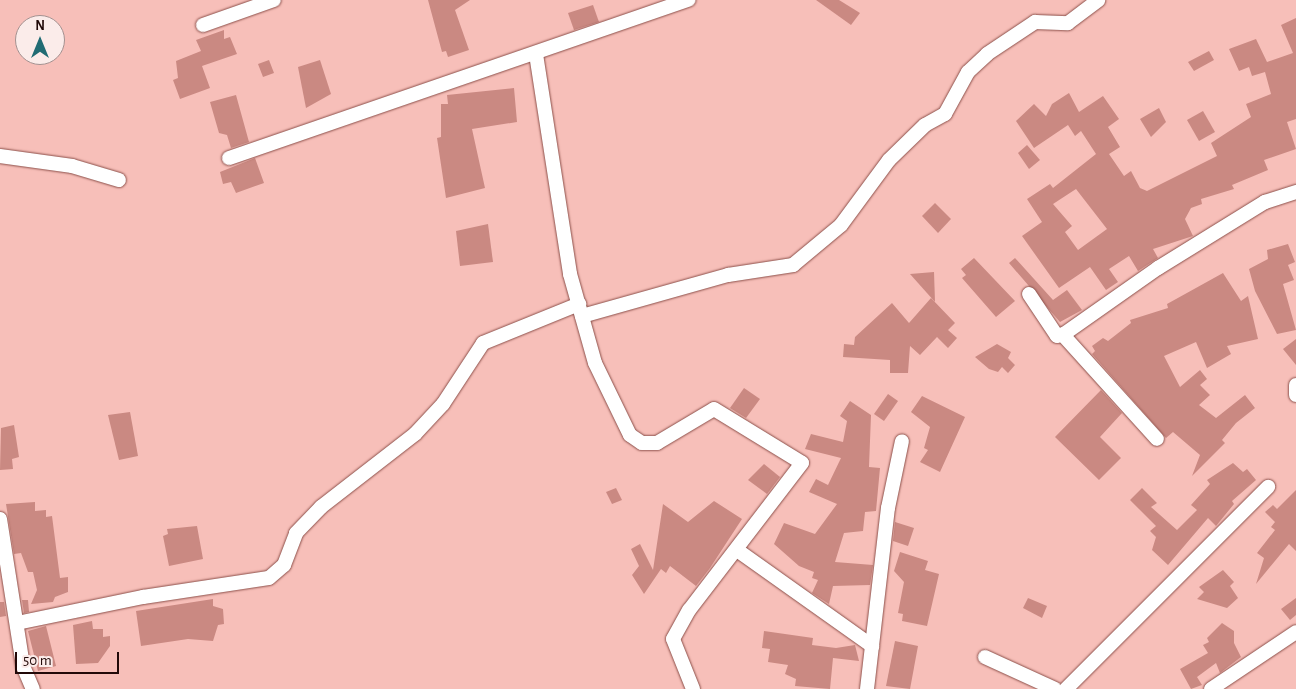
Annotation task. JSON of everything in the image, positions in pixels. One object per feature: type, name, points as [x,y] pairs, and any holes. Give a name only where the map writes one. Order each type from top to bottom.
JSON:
[{"type":"street","points":[[203,25],[274,0]]},
{"type":"street","points":[[229,158],[689,0]]},
{"type":"street","points":[[17,623],[143,597],[269,578],[284,565],[296,533],[321,507],[415,434],[443,404],[483,343],[581,310],[728,276],[794,265],[841,225],[889,160],[924,125],[945,114],[968,72],[987,54],[1035,22],[1068,23],[1098,0]]},
{"type":"street","points":[[536,54],[581,310],[595,363],[630,435],[642,443],[657,444],[714,409],[802,463],[689,610],[673,639],[693,689]]},
{"type":"street","points":[[0,156],[72,166],[119,180]]},
{"type":"street","points":[[1029,294],[1057,336],[1063,335],[1158,268],[1265,202],[1296,192]]},
{"type":"street","points":[[1063,335],[1157,439]]},
{"type":"street","points":[[1296,385],[1296,395]]},
{"type":"street","points":[[867,689],[888,508],[902,441]]},
{"type":"street","points":[[1066,689],[1268,487]]},
{"type":"street","points":[[0,519],[25,676],[33,689]]},
{"type":"street","points":[[737,550],[872,646]]},
{"type":"street","points":[[1211,689],[1296,632]]},
{"type":"street","points":[[985,657],[1055,689]]},
{"type":"building","points":[[428,0],[470,0],[455,10],[469,50],[448,57],[446,51],[442,52]]},
{"type":"building","points":[[816,0],[839,0],[860,13],[851,25]]},
{"type":"building","points":[[593,5],[599,22],[574,30],[568,13]]},
{"type":"building","points":[[1296,18],[1296,119],[1287,122],[1296,149],[1264,160],[1268,170],[1232,185],[1234,189],[1201,199],[1202,204],[1191,208],[1185,219],[1193,236],[1153,249],[1158,258],[1138,271],[1129,256],[1109,269],[1118,282],[1106,290],[1090,267],[1059,288],[1022,236],[1042,222],[1027,199],[1050,184],[1053,188],[1096,154],[1081,131],[1075,136],[1068,125],[1034,148],[1016,121],[1034,104],[1046,116],[1052,104],[1069,93],[1079,112],[1103,96],[1119,119],[1108,127],[1120,147],[1109,154],[1124,176],[1131,171],[1140,188],[1147,191],[1217,156],[1211,143],[1251,117],[1246,104],[1271,94],[1265,72],[1252,76],[1249,67],[1239,71],[1229,49],[1256,39],[1267,62],[1293,53],[1281,25]],"holes":[[[1076,189],[1107,229],[1078,250],[1065,232],[1072,226],[1053,204]]]},
{"type":"building","points":[[224,30],[224,39],[230,37],[237,54],[202,66],[210,88],[180,99],[173,80],[178,78],[176,61],[201,51],[196,40]]},
{"type":"building","points":[[1209,51],[1214,60],[1194,71],[1188,62]]},
{"type":"building","points":[[269,60],[274,73],[263,77],[258,64]]},
{"type":"building","points":[[320,60],[331,94],[306,108],[298,67]]},
{"type":"building","points":[[514,88],[517,122],[472,129],[485,188],[446,198],[437,138],[441,137],[441,104],[448,104],[447,95]]},
{"type":"building","points":[[236,95],[249,142],[231,148],[227,135],[219,133],[210,102]]},
{"type":"building","points":[[1159,108],[1166,122],[1151,137],[1140,119]]},
{"type":"building","points":[[1203,111],[1215,132],[1199,141],[1187,120]]},
{"type":"building","points":[[1027,145],[1040,160],[1029,169],[1018,153]]},
{"type":"building","points":[[255,158],[264,183],[236,193],[231,182],[223,184],[220,172]]},
{"type":"building","points":[[935,203],[951,219],[938,233],[922,216]]},
{"type":"building","points":[[488,224],[493,262],[460,266],[456,231]]},
{"type":"building","points":[[1288,244],[1295,262],[1288,265],[1294,280],[1283,284],[1296,330],[1277,334],[1255,291],[1249,269],[1268,259],[1267,250]]},
{"type":"building","points":[[974,258],[1015,301],[996,317],[962,278],[966,275],[961,269]]},
{"type":"building","points":[[1015,258],[1053,300],[1067,290],[1082,310],[1060,322],[1009,263]]},
{"type":"building","points":[[934,272],[935,302],[910,274]]},
{"type":"building","points":[[1223,273],[1241,301],[1248,296],[1258,339],[1227,346],[1231,354],[1207,368],[1196,342],[1164,356],[1180,387],[1200,370],[1207,379],[1200,385],[1210,395],[1199,405],[1216,418],[1245,395],[1255,408],[1236,423],[1222,440],[1225,443],[1192,476],[1200,455],[1173,432],[1166,438],[1092,354],[1095,351],[1092,346],[1103,338],[1108,341],[1131,323],[1130,320],[1168,308],[1167,304]]},
{"type":"building","points":[[931,298],[955,323],[948,330],[957,338],[948,348],[937,337],[920,355],[910,346],[908,373],[890,373],[890,360],[843,357],[844,344],[854,345],[855,337],[892,303],[909,323]]},
{"type":"building","points":[[1296,339],[1296,365],[1283,349]]},
{"type":"building","points":[[997,344],[1011,352],[1008,358],[1015,365],[1008,373],[1002,367],[998,372],[989,369],[975,357]]},
{"type":"building","points":[[744,388],[760,399],[746,418],[730,408]]},
{"type":"building","points":[[1101,390],[1122,413],[1100,437],[1121,458],[1099,480],[1055,437]]},
{"type":"building","points":[[888,394],[898,401],[884,421],[874,414]]},
{"type":"building","points":[[922,396],[965,417],[940,472],[920,462],[928,450],[924,448],[930,427],[911,412]]},
{"type":"building","points":[[850,401],[871,415],[869,467],[880,468],[876,511],[865,512],[863,531],[844,533],[835,562],[873,565],[870,585],[833,586],[829,604],[812,593],[818,580],[812,578],[814,572],[799,566],[774,544],[784,523],[815,534],[837,504],[809,492],[816,479],[828,485],[841,458],[805,449],[811,434],[843,442],[847,421],[840,416]]},
{"type":"building","points":[[130,412],[138,456],[119,460],[108,415]]},
{"type":"building","points":[[14,425],[19,457],[12,459],[13,469],[0,470],[1,428]]},
{"type":"building","points":[[1233,463],[1243,472],[1247,469],[1256,480],[1232,501],[1234,504],[1216,526],[1208,518],[1168,565],[1152,550],[1156,537],[1150,531],[1156,526],[1130,500],[1142,488],[1157,503],[1151,507],[1177,530],[1197,510],[1191,505],[1210,484],[1207,480]]},
{"type":"building","points":[[764,464],[780,477],[767,494],[748,480]]},
{"type":"building","points":[[616,488],[622,500],[612,504],[606,492]]},
{"type":"building","points":[[1296,490],[1296,551],[1289,544],[1256,584],[1264,558],[1257,553],[1275,530],[1271,527],[1275,522],[1265,512],[1273,505],[1277,509]]},
{"type":"building","points":[[714,501],[742,519],[710,568],[696,586],[670,566],[666,573],[661,569],[644,594],[632,575],[639,566],[631,549],[640,544],[653,570],[663,504],[688,522]]},
{"type":"building","points":[[35,502],[35,511],[46,510],[46,517],[52,516],[60,578],[68,577],[68,592],[55,597],[53,602],[31,604],[37,590],[33,572],[28,572],[21,553],[14,554],[6,504]]},
{"type":"building","points":[[895,522],[914,528],[908,546],[893,541]]},
{"type":"building","points":[[197,526],[203,559],[169,566],[163,536],[168,534],[167,529]]},
{"type":"building","points":[[900,552],[928,561],[925,570],[939,574],[927,626],[902,621],[903,614],[898,613],[904,582],[894,571]]},
{"type":"building","points":[[1223,570],[1234,582],[1230,586],[1238,598],[1227,608],[1197,599],[1204,592],[1199,587]]},
{"type":"building","points":[[1028,598],[1047,606],[1042,618],[1023,608]]},
{"type":"building","points":[[1296,598],[1296,615],[1290,620],[1281,609]]},
{"type":"building","points":[[213,599],[213,606],[223,609],[224,624],[218,625],[213,641],[188,639],[141,646],[136,611]]},
{"type":"building","points":[[22,600],[28,600],[29,612],[24,613]]},
{"type":"building","points":[[0,602],[4,602],[6,616],[0,617]]},
{"type":"building","points":[[92,621],[93,629],[103,629],[103,637],[110,636],[110,646],[98,663],[76,664],[73,625]]},
{"type":"building","points":[[1222,623],[1234,631],[1234,643],[1241,657],[1220,673],[1216,663],[1197,677],[1202,685],[1191,689],[1180,669],[1208,653],[1203,645],[1209,642],[1207,638]]},
{"type":"building","points":[[46,626],[56,666],[38,671],[28,631]]},
{"type":"building","points":[[764,631],[813,638],[812,645],[836,648],[855,645],[859,661],[833,658],[830,689],[795,686],[796,679],[785,674],[788,665],[768,662],[770,649],[762,648]]},
{"type":"building","points":[[895,641],[918,646],[910,689],[886,686]]}]
